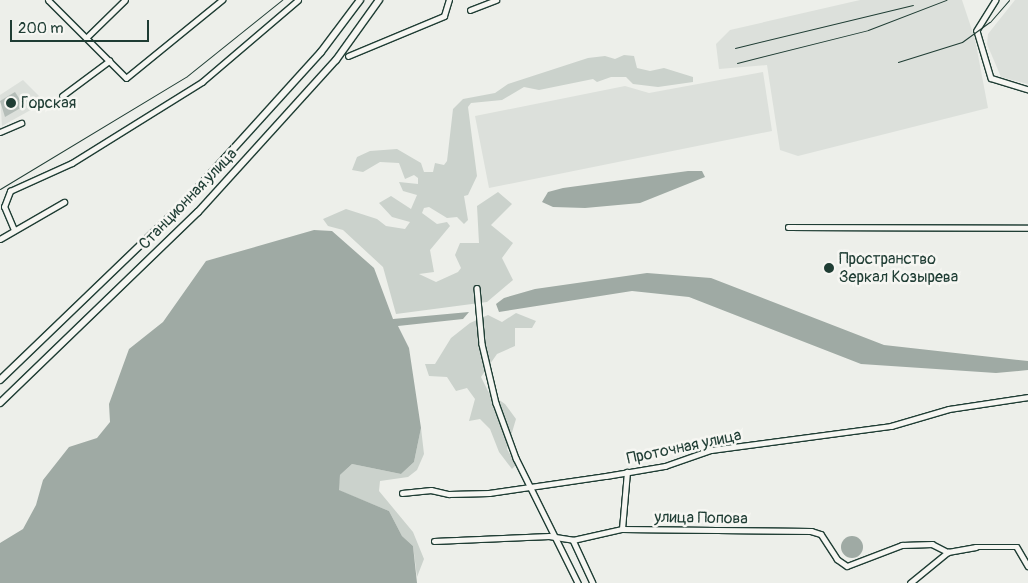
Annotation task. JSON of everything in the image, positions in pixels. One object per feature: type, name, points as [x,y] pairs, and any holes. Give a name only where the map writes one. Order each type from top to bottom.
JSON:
[{"type":"main road","name":"Станционная улица","points":[[0,380],[185,202],[321,52],[360,0]]},
{"type":"main road","name":"Станционная улица","points":[[0,403],[198,212],[336,60],[379,0]]},
{"type":"street","points":[[48,0],[126,78],[222,0]]},
{"type":"street","points":[[86,38],[125,0]]},
{"type":"street","points":[[14,230],[4,207],[10,192],[72,163],[202,82],[298,0]]},
{"type":"street","points":[[348,56],[444,16],[449,0]]},
{"type":"street","points":[[470,10],[489,1],[496,0]]},
{"type":"street","points":[[996,0],[977,31],[991,78],[1028,88]]},
{"type":"street","points":[[62,96],[109,61]]},
{"type":"street","points":[[0,132],[21,123]]},
{"type":"street","points":[[0,239],[64,202]]},
{"type":"street","points":[[788,227],[1028,228]]},
{"type":"street","points":[[477,288],[482,344],[496,403],[530,487],[578,583]]},
{"type":"street","name":"Проточная улица","points":[[402,493],[431,490],[449,494],[489,493],[530,487],[665,466],[712,450],[891,426],[949,409],[1028,397]]},
{"type":"street","points":[[622,529],[626,472]]},
{"type":"street","name":"улица Попова","points":[[434,540],[555,538],[573,540],[622,529],[811,531],[821,534],[837,559],[847,566],[902,545],[932,544],[948,552],[1009,546],[1018,547],[1028,566]]},
{"type":"street","points":[[573,540],[593,583]]},
{"type":"street","points":[[910,583],[948,552]]},
{"type":"shaded area","points":[[860,0],[962,0],[975,39],[988,108],[798,156],[780,150],[767,65],[719,69],[716,44],[730,30]]},
{"type":"shaded area","points":[[1015,0],[1028,0],[1028,84],[1001,77],[987,44],[988,34]]},
{"type":"shaded area","points":[[624,55],[634,56],[637,68],[650,71],[664,68],[693,77],[693,82],[658,87],[633,84],[626,77],[611,77],[597,82],[593,79],[539,90],[524,87],[502,100],[471,103],[468,107],[477,176],[468,195],[464,196],[468,220],[464,224],[457,217],[447,218],[429,207],[424,208],[422,213],[437,224],[447,222],[450,226],[430,250],[434,272],[419,274],[436,282],[458,272],[461,268],[455,255],[460,243],[479,243],[477,206],[498,192],[512,204],[491,225],[513,243],[502,258],[513,280],[487,302],[396,314],[383,267],[343,230],[328,226],[323,219],[346,209],[377,219],[386,226],[405,229],[410,222],[392,217],[379,203],[391,196],[411,209],[417,195],[403,191],[399,182],[418,184],[418,178],[414,175],[405,179],[399,163],[380,162],[363,172],[352,170],[357,157],[370,151],[397,149],[421,163],[424,172],[433,172],[435,163],[444,165],[447,161],[453,109],[463,99],[495,93],[508,84],[588,58],[605,56],[615,59]]},
{"type":"shaded area","points":[[763,72],[772,131],[489,188],[475,116],[625,86],[649,93]]},
{"type":"shaded area","points":[[23,80],[45,102],[2,126],[0,95]]},
{"type":"shaded area","points":[[688,171],[702,171],[705,177],[640,203],[585,208],[553,207],[542,202],[548,192],[563,188]]},
{"type":"shaded area","points":[[314,230],[332,231],[374,268],[393,319],[469,312],[463,319],[398,326],[409,348],[421,428],[414,462],[401,474],[352,464],[340,475],[339,490],[389,511],[402,536],[413,546],[417,583],[0,583],[0,543],[23,529],[36,505],[43,480],[69,447],[97,438],[110,422],[109,404],[129,349],[163,322],[206,261]]},
{"type":"shaded area","points":[[647,273],[711,278],[884,345],[1028,361],[1028,370],[996,373],[861,364],[689,297],[632,291],[499,312],[496,304],[504,298],[535,289]]},
{"type":"shaded area","points":[[516,313],[536,321],[532,328],[515,328],[515,346],[497,354],[481,377],[489,393],[505,404],[516,419],[507,449],[516,465],[512,469],[499,452],[490,429],[480,419],[469,421],[475,399],[467,388],[456,391],[447,377],[429,376],[425,364],[435,364],[451,338],[470,323],[488,315],[502,322]]},
{"type":"shaded area","points":[[421,428],[424,454],[417,470],[408,477],[380,481],[379,491],[413,532],[424,559],[417,577],[413,546],[402,536],[389,511],[338,490],[340,475],[352,464],[401,474],[414,462]]},
{"type":"shaded area","points":[[852,536],[860,539],[863,547],[860,555],[852,558],[844,555],[841,547],[844,539]]},
{"type":"building","name":"Горская","points":[[15,92],[24,106],[5,117],[0,101]]},
{"type":"railway","points":[[0,189],[187,76],[282,0]]},
{"type":"railway","points":[[737,63],[868,30],[946,0]]},
{"type":"railway","points":[[898,62],[962,42],[990,22],[1009,0]]},
{"type":"railway","points":[[735,48],[913,5]]},
{"type":"place","name":"Горская","points":[[11,103]]},
{"type":"place","name":"Пространство Зеркал Козырева","points":[[829,268]]}]
